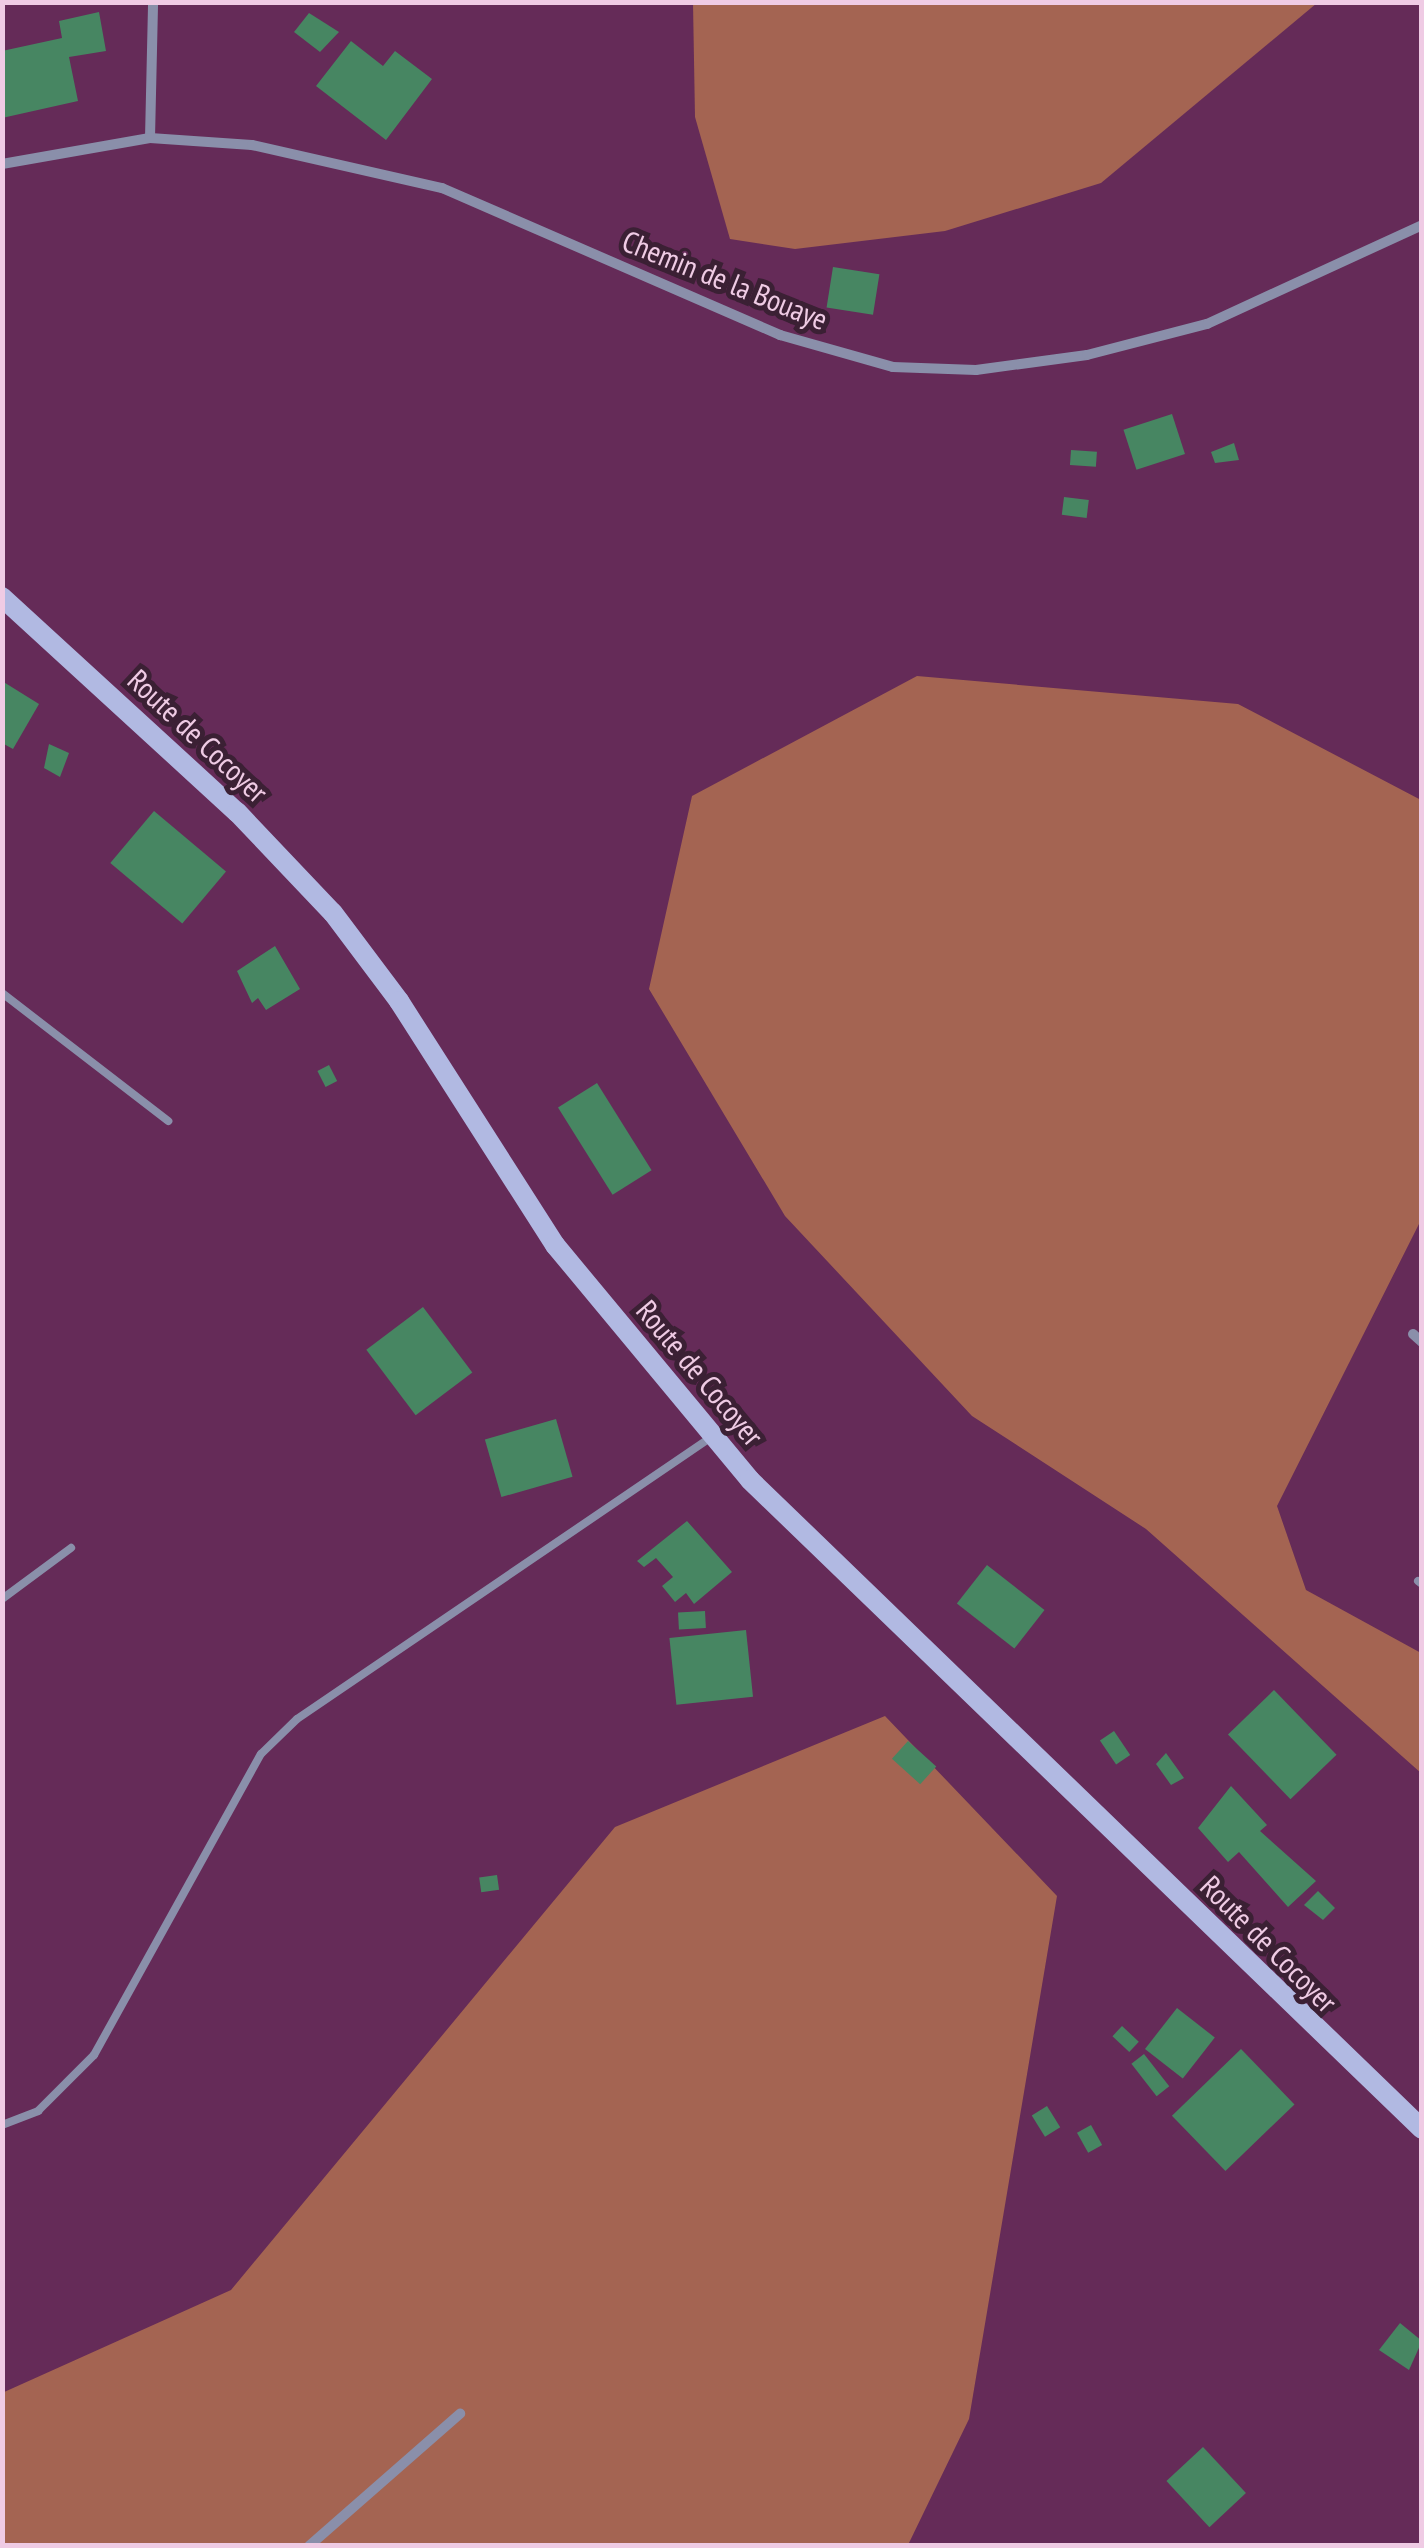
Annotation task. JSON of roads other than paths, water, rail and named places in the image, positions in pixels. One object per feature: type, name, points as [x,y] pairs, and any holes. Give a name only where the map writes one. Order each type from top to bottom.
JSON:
[{"type":"main road","name":"Route de Cocoyer","points":[[2,597],[236,812],[333,913],[399,1000],[555,1245],[750,1480],[1422,2129]]},
{"type":"street","points":[[150,138],[153,2]]},
{"type":"street","name":"Chemin de la Bouaye","points":[[2,164],[150,138],[252,145],[442,188],[780,335],[893,367],[976,370],[1087,356],[1207,324],[1422,226]]},
{"type":"street","points":[[309,2546],[460,2414]]},
{"type":"lane","points":[[2,993],[168,1121]]},
{"type":"lane","points":[[2,2125],[38,2110],[94,2055],[243,1783],[273,1742],[297,1719],[713,1436]]},
{"type":"lane","points":[[2,1600],[70,1548]]}]
